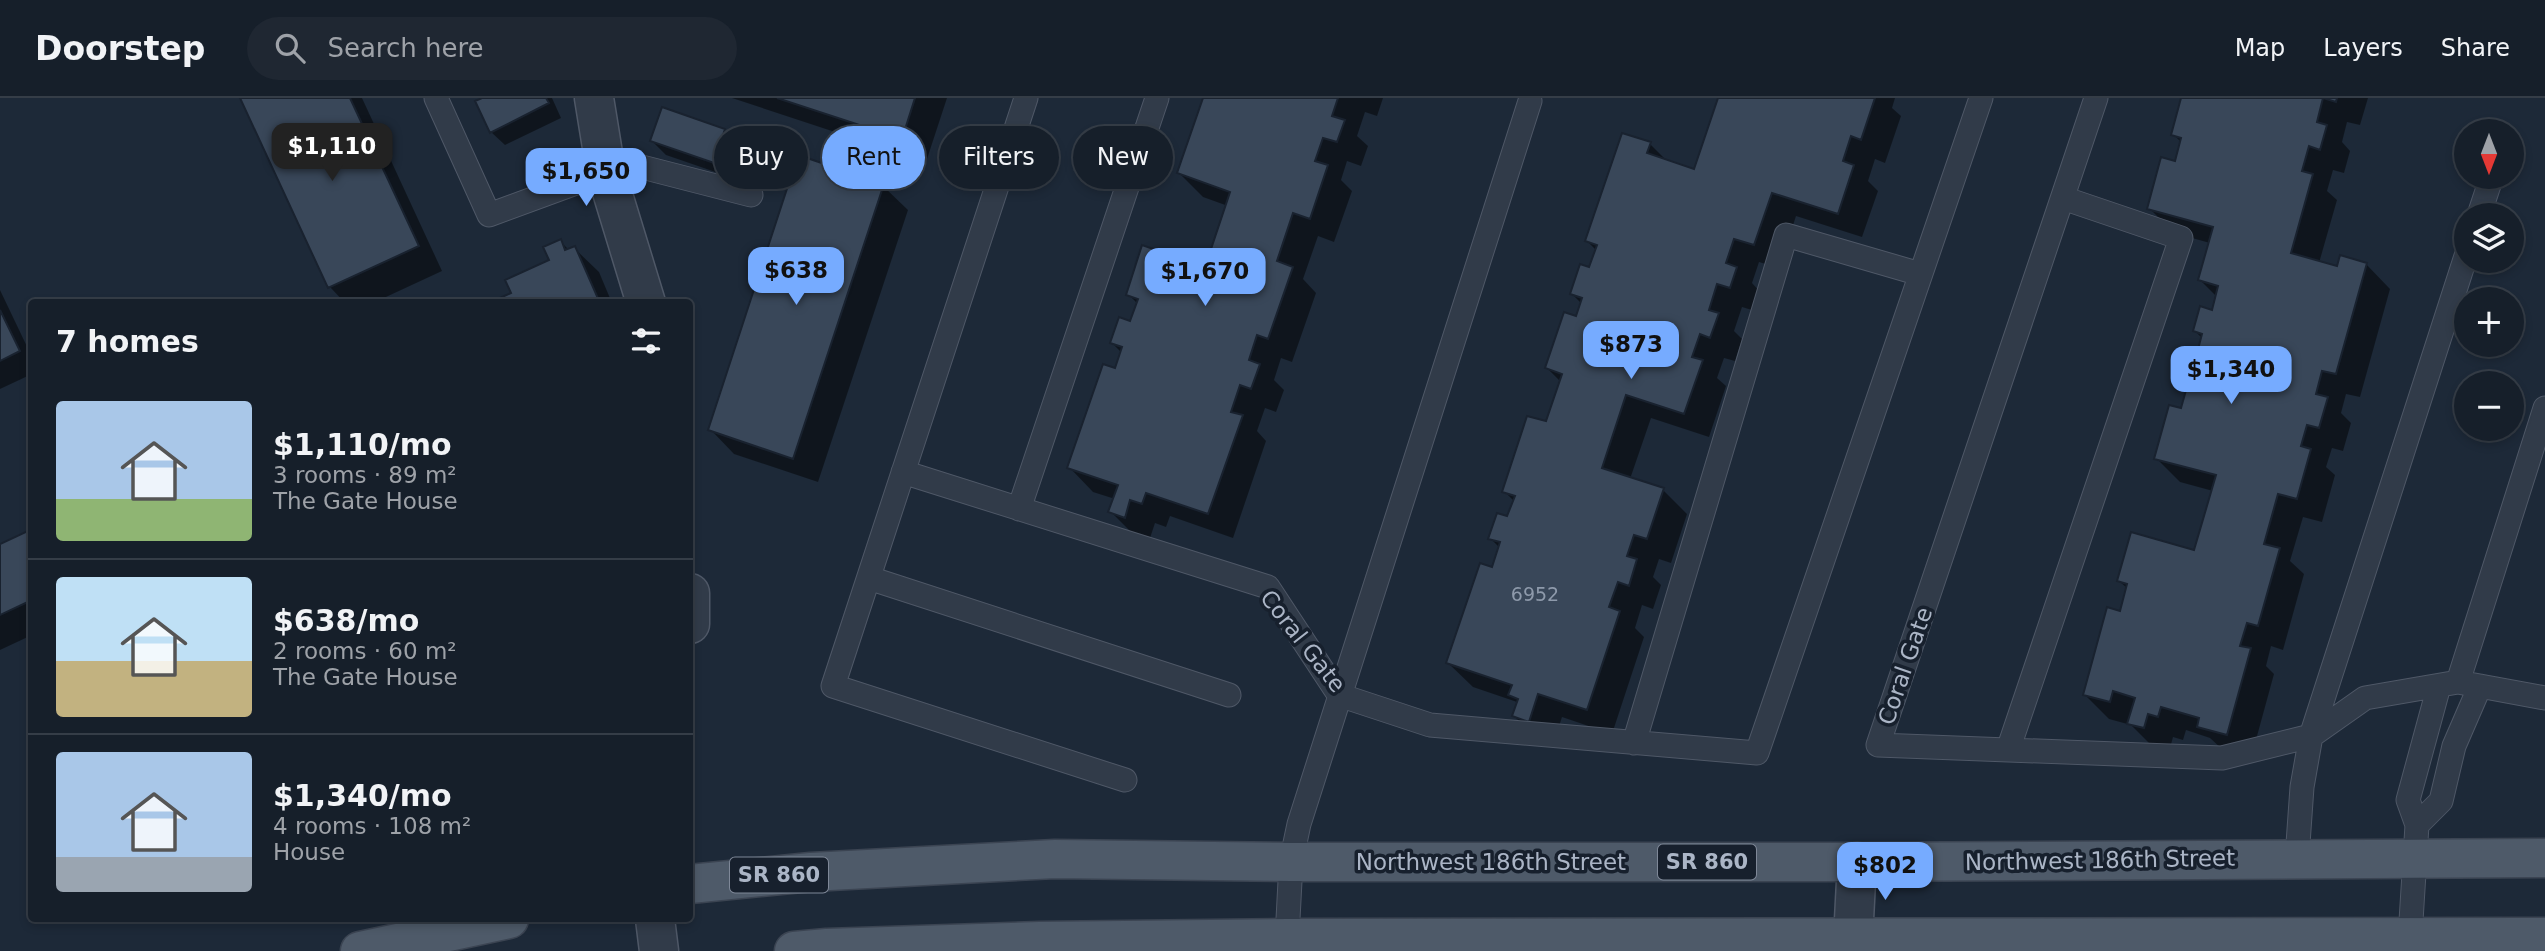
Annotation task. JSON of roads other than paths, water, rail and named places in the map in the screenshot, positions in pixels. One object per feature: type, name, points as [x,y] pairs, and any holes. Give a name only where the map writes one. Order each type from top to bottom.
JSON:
[{"type":"main road","name":"Northwest 186th Street","points":[[693,884],[811,872],[1055,859],[1291,862],[1857,862],[2297,858],[2416,842],[2545,859]]},
{"type":"main road","points":[[360,951],[495,922]]},
{"type":"main road","points":[[794,951],[827,948],[1041,946],[1287,938],[2545,937]]},
{"type":"street","points":[[594,98],[606,172],[645,299]]},
{"type":"street","points":[[1853,939],[1857,862]]},
{"type":"street","points":[[655,922],[659,951]]},
{"type":"lane","points":[[436,98],[489,215],[606,172],[638,166],[751,195]]},
{"type":"lane","points":[[1026,98],[834,685],[1125,780]]},
{"type":"lane","points":[[1019,509],[1157,98]]},
{"type":"lane","points":[[1634,743],[1786,235],[1920,274],[1980,98]]},
{"type":"lane","name":"Coral Gate","points":[[2096,98],[1878,745],[2222,758],[2311,736],[2365,698],[2459,685],[2545,698]]},
{"type":"lane","points":[[1287,938],[1291,862],[1299,824],[1530,101]]},
{"type":"lane","points":[[2008,750],[2181,238],[2063,198]]},
{"type":"lane","points":[[2297,858],[2302,787],[2311,736],[2461,273]]},
{"type":"lane","name":"Coral Gate","points":[[904,472],[1268,587],[1339,695],[1430,724],[1757,753],[1920,274]]},
{"type":"lane","points":[[2410,937],[2416,842],[2408,800],[2459,685],[2545,408]]},
{"type":"lane","points":[[869,578],[1229,695]]},
{"type":"lane","points":[[2416,842],[2441,801],[2454,746],[2459,685]]}]
